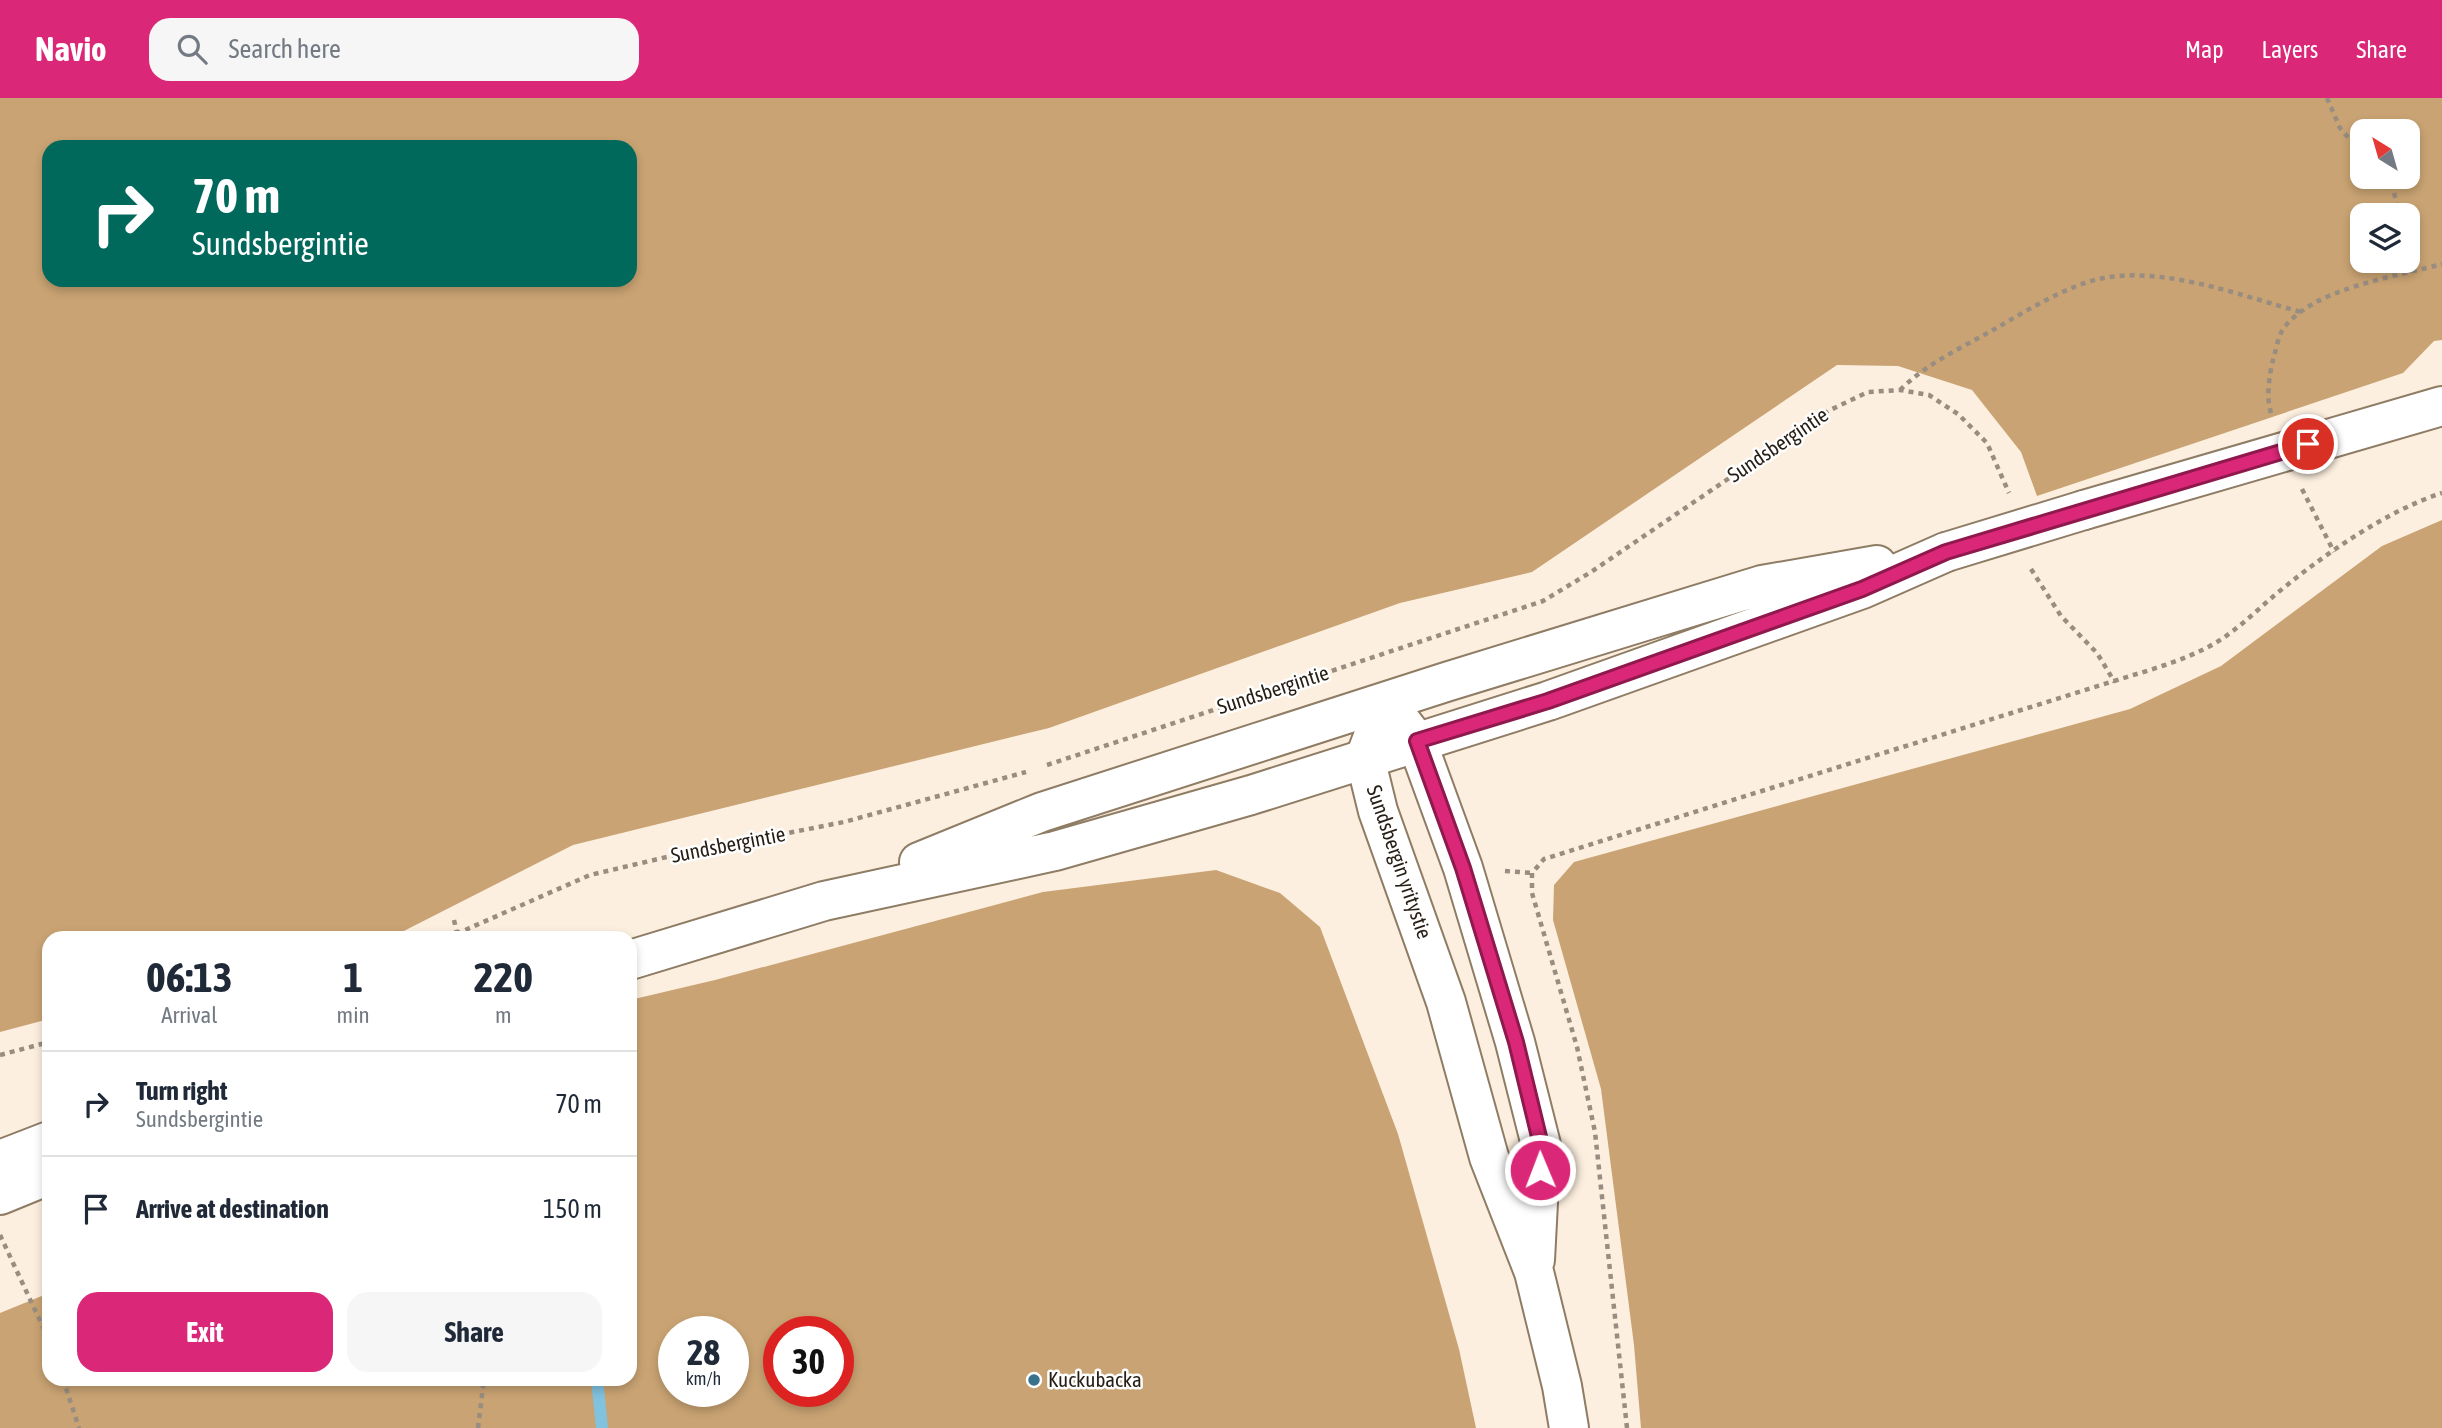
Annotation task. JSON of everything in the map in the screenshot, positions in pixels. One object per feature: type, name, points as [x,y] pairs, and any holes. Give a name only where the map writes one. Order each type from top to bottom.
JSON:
[{"type":"main road","points":[[637,958],[824,901],[1055,851],[1251,795],[1548,701],[1849,594],[1946,552],[2442,406]]},
{"type":"main road","points":[[824,901],[1042,812],[1762,585],[1946,552]]},
{"type":"main road","name":"Sundsbergin yritystie","points":[[1386,702],[1417,741],[1479,917],[1516,1042],[1541,1145],[1534,1272]]},
{"type":"main road","name":"Sundsbergin yritystie","points":[[1386,702],[1365,758],[1378,811],[1446,1002],[1489,1157],[1534,1272],[1562,1386],[1569,1428]]},
{"type":"main road","points":[[0,1160],[42,1144]]},
{"type":"main road","points":[[0,1195],[42,1178]]},
{"type":"path","points":[[2328,98],[2340,128],[2350,139]]},
{"type":"path","points":[[2420,270],[2442,264]]},
{"type":"path","points":[[2334,552],[2282,451],[2268,404],[2271,367],[2282,330],[2301,312],[2329,295],[2410,273]]},
{"type":"path","points":[[1900,390],[1917,373],[2042,302],[2089,281],[2133,274],[2191,282],[2301,312]]},
{"type":"path","name":"Sundsbergintie","points":[[467,931],[513,907],[590,875],[844,821],[1009,777],[1543,601],[1591,572],[1828,411],[1868,393],[1900,390],[1929,395],[1958,414],[1987,443],[2010,495]]},
{"type":"path","points":[[1627,1428],[1595,1132],[1577,1047],[1532,893],[1532,873],[1544,859],[2171,663],[2210,646],[2250,619],[2269,600],[2364,531],[2414,502],[2442,494]]},
{"type":"path","points":[[2032,572],[2062,616],[2097,653],[2114,681]]},
{"type":"path","points":[[454,920],[457,931]]},
{"type":"path","points":[[0,1055],[42,1044]]},
{"type":"path","points":[[0,1235],[42,1325]]},
{"type":"path","points":[[66,1386],[79,1428]]},
{"type":"path","points":[[478,1428],[483,1386]]},
{"type":"shaded area","points":[[0,98],[2442,98],[2442,340],[2434,341],[2403,373],[2037,496],[2021,452],[1972,390],[1898,366],[1837,365],[1532,572],[1400,603],[1049,728],[573,845],[404,931],[42,931],[42,1021],[0,1032]]},
{"type":"shaded area","points":[[2442,520],[2442,1428],[1641,1428],[1634,1345],[1601,1089],[1553,920],[1554,885],[1574,862],[2130,709],[2221,666],[2382,546]]},
{"type":"shaded area","points":[[1216,870],[1280,893],[1320,927],[1398,1134],[1459,1349],[1476,1428],[0,1428],[0,1313],[42,1296],[42,1386],[637,1386],[637,998],[1043,892]]},
{"type":"waterway","points":[[598,1386],[602,1428]]},
{"type":"place","name":"Kuckubacka","points":[[1034,1380]]},
{"type":"route","points":[[1540,1170],[1541,1145],[1516,1042],[1463,868],[1417,741],[1548,701],[1862,589],[1946,552],[2308,444]]}]
